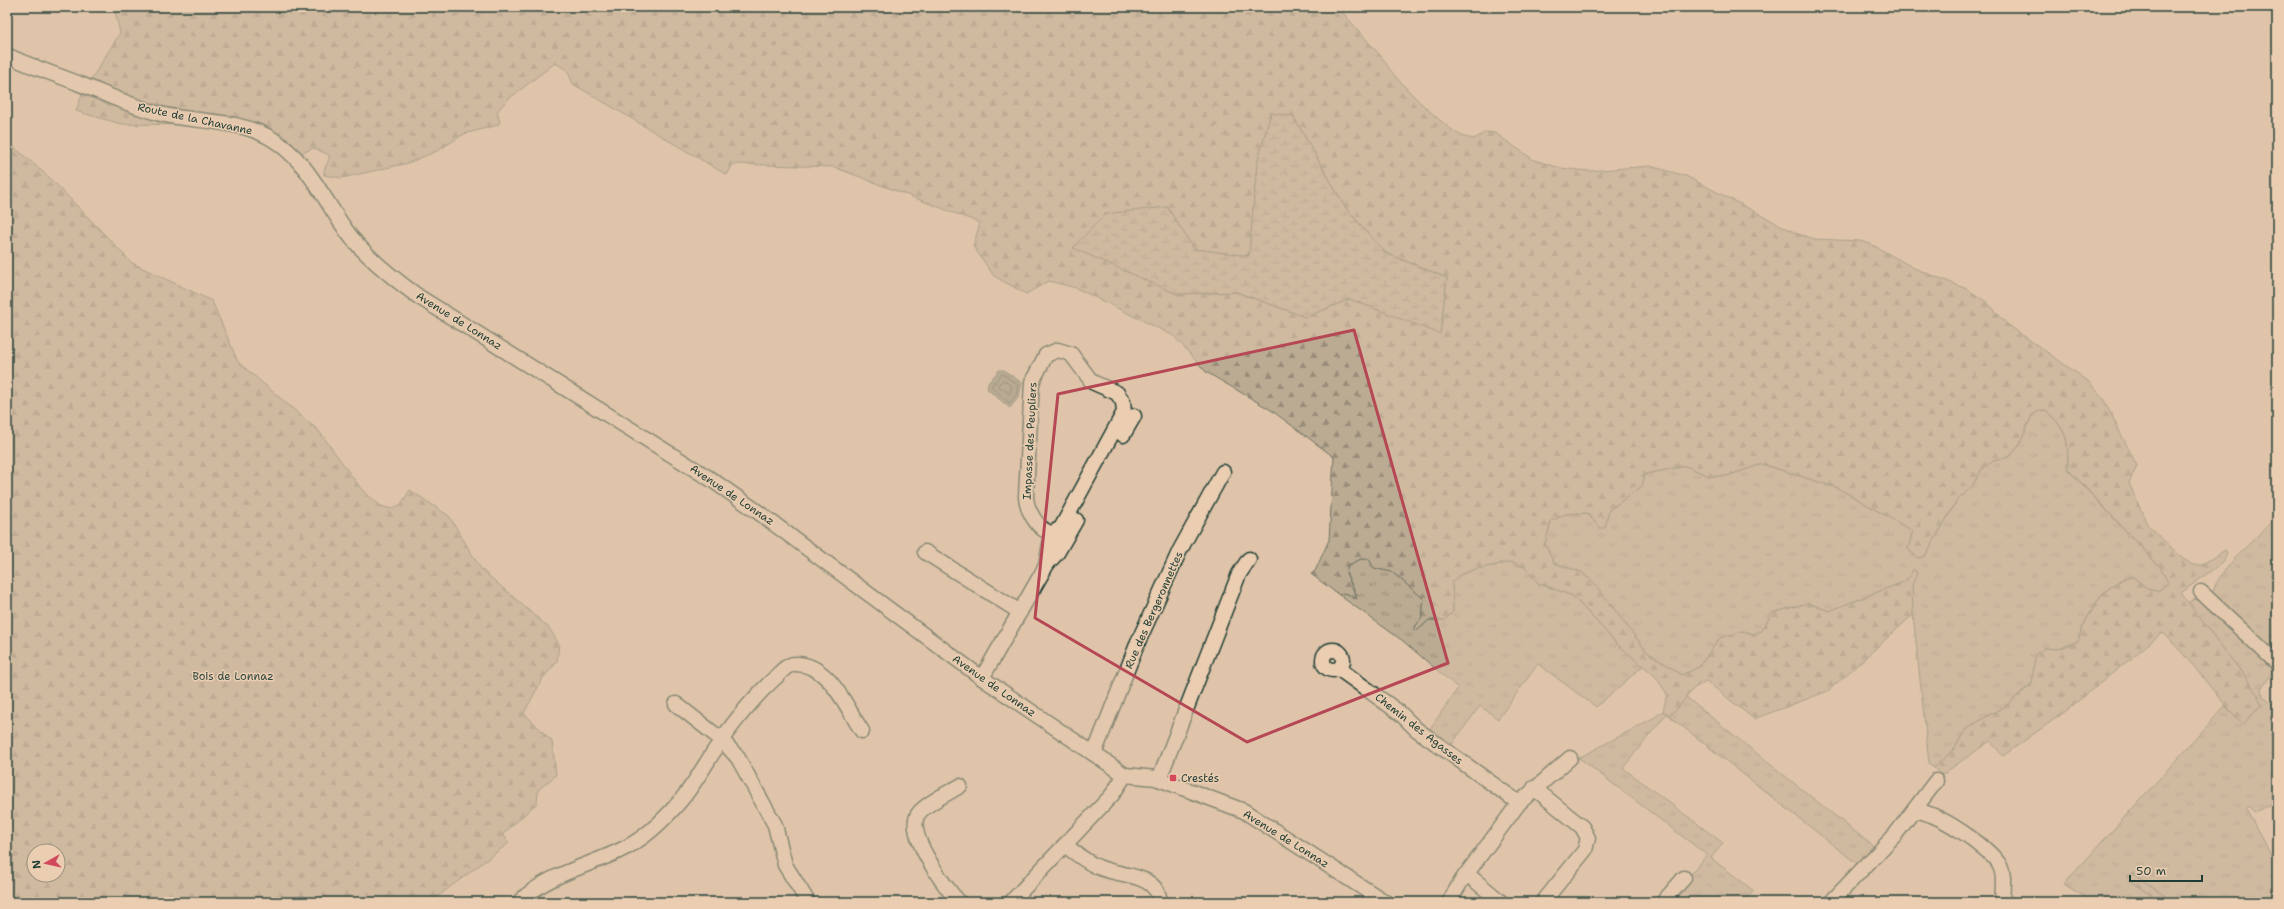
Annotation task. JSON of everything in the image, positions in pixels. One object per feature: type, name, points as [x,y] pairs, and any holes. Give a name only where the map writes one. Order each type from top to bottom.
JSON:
[{"type":"street","name":"Route de la Chavanne","points":[[7,55],[39,70],[151,111],[242,127],[260,133],[277,142],[295,157],[309,173],[321,191]]},
{"type":"street","name":"Avenue de Lonnaz","points":[[321,191],[355,241],[376,263],[404,286],[712,480],[758,512],[982,678],[1124,775],[1159,779],[1244,811],[1385,902]]},
{"type":"street","name":"Impasse des Peupliers","points":[[1058,350],[1071,354],[1092,382],[1117,393],[1125,407],[1122,417],[1061,528],[1052,534],[1044,530],[1030,512],[1026,496],[1032,382],[1046,355],[1058,350]]},
{"type":"street","points":[[982,678],[1046,566],[1060,548],[1134,416]]},
{"type":"street","name":"Rue des Bergeronnettes","points":[[1094,754],[1138,642],[1180,550],[1223,472]]},
{"type":"street","points":[[1046,566],[1052,534]]},
{"type":"street","points":[[925,552],[1020,612]]},
{"type":"street","points":[[1159,779],[1239,574],[1249,559]]},
{"type":"street","points":[[2201,592],[2277,663]]},
{"type":"street","points":[[519,902],[535,889],[559,874],[622,850],[664,820],[689,791],[722,740],[752,699],[786,668],[794,664],[815,668],[827,678],[862,731]]},
{"type":"street","name":"Chemin des Agasses","points":[[1339,669],[1400,713],[1416,729],[1519,803]]},
{"type":"street","points":[[676,704],[722,740],[738,758],[772,818],[786,866],[808,902]]},
{"type":"street","points":[[1449,902],[1467,874],[1519,803],[1534,788],[1570,758]]},
{"type":"street","points":[[1011,902],[1112,795],[1124,775]]},
{"type":"street","points":[[1831,902],[1883,850],[1936,781]]},
{"type":"street","points":[[959,902],[940,881],[925,853],[916,826],[917,815],[923,808],[960,786]]},
{"type":"street","points":[[1534,788],[1582,827],[1588,838],[1585,850],[1543,902]]},
{"type":"street","points":[[1914,810],[1931,814],[1993,855],[2002,873],[2002,902]]},
{"type":"street","points":[[1065,845],[1097,867],[1150,883],[1157,891],[1160,902]]},
{"type":"street","points":[[1467,874],[1502,902]]},
{"type":"street","points":[[1663,902],[1684,878]]},
{"type":"highlighted area","points":[[1354,330],[1448,663],[1247,742],[1035,618],[1058,394]]},
{"type":"green space","points":[[114,7],[1338,7],[1408,90],[1444,124],[1462,136],[1474,139],[1486,132],[1495,133],[1534,160],[1560,168],[1589,171],[1650,166],[1686,176],[1798,234],[1815,239],[1860,241],[1871,244],[1914,268],[1967,289],[1988,303],[2007,324],[2088,381],[2103,398],[2137,466],[2129,483],[2147,524],[2183,559],[2193,565],[2201,565],[2225,550],[2227,553],[2223,562],[2181,593],[2258,694],[2261,705],[2243,724],[2222,702],[2184,655],[2162,633],[2066,711],[2003,756],[1990,741],[1942,775],[1934,768],[1954,749],[1966,729],[2008,704],[2032,684],[2035,655],[2044,648],[2059,649],[2078,641],[2081,631],[2091,611],[2105,592],[2123,580],[2133,577],[2149,590],[2158,591],[2168,583],[2161,568],[2068,469],[2066,437],[2054,418],[2046,410],[2039,411],[2032,415],[2019,446],[2009,457],[1993,461],[1982,469],[1972,486],[1956,502],[1925,556],[1918,558],[1908,549],[1913,531],[1838,488],[1762,464],[1727,476],[1709,476],[1686,466],[1645,474],[1642,486],[1609,510],[1605,528],[1600,528],[1587,513],[1566,514],[1551,521],[1545,544],[1554,563],[1581,572],[1594,583],[1647,652],[1682,675],[1699,667],[1720,638],[1743,631],[1753,634],[1762,631],[1772,613],[1808,603],[1829,611],[1906,581],[1913,570],[1917,572],[1912,586],[1913,615],[1828,691],[1754,719],[1706,681],[1693,689],[1676,710],[1668,715],[1663,711],[1667,694],[1655,676],[1618,645],[1573,596],[1538,583],[1525,567],[1511,562],[1476,569],[1459,575],[1452,583],[1453,612],[1445,620],[1429,620],[1418,630],[1414,631],[1414,628],[1422,618],[1424,599],[1392,572],[1374,568],[1369,559],[1361,559],[1348,565],[1346,573],[1357,599],[1346,593],[1339,595],[1311,574],[1315,571],[1329,540],[1334,457],[1271,410],[1206,372],[1174,336],[1076,288],[1049,281],[1026,294],[994,276],[973,246],[980,223],[834,167],[733,164],[727,175],[573,84],[567,70],[555,63],[506,101],[497,112],[500,122],[498,125],[464,134],[437,151],[408,163],[342,178],[324,175],[324,169],[329,155],[314,148],[302,153],[262,126],[121,124],[76,111],[82,94],[120,33]],"holes":[[[1271,113],[1293,116],[1345,207],[1386,253],[1447,278],[1440,333],[1350,299],[1306,317],[1236,292],[1177,294],[1167,207],[1194,249],[1249,256],[1257,164]]]},
{"type":"green space","points":[[1271,113],[1293,116],[1345,207],[1385,253],[1447,278],[1440,334],[1350,299],[1306,317],[1236,292],[1177,294],[1073,248],[1105,214],[1167,207],[1194,249],[1249,256],[1257,164]]},
{"type":"green space","name":"Bois de Lonnaz","points":[[7,141],[51,179],[132,263],[212,301],[238,362],[319,431],[362,490],[381,506],[392,509],[401,504],[410,490],[449,516],[481,569],[549,628],[559,644],[557,662],[543,678],[524,713],[552,741],[556,775],[538,790],[537,803],[503,834],[509,843],[430,902],[7,902]]},
{"type":"green space","points":[[2046,410],[2054,418],[2066,437],[2068,470],[2161,568],[2169,583],[2158,591],[2149,590],[2133,577],[2123,580],[2105,592],[2091,611],[2081,631],[2078,641],[2059,649],[2044,648],[2032,683],[2008,704],[1966,729],[1954,749],[1934,768],[1929,763],[1913,615],[1912,585],[1916,572],[1913,570],[1906,581],[1829,611],[1808,603],[1772,613],[1762,631],[1753,634],[1743,631],[1720,638],[1699,667],[1682,675],[1647,652],[1594,583],[1581,572],[1554,563],[1545,544],[1551,521],[1566,514],[1587,513],[1600,528],[1609,510],[1642,486],[1645,474],[1686,466],[1709,476],[1727,476],[1762,464],[1838,488],[1913,531],[1908,549],[1918,558],[1925,556],[1956,502],[1972,486],[1982,469],[1993,461],[2009,457],[2019,446],[2032,415],[2039,411]]},
{"type":"green space","points":[[2277,517],[2277,657],[2213,596],[2214,588],[2228,566]]},
{"type":"green space","points":[[1361,559],[1369,559],[1374,568],[1392,572],[1424,599],[1422,618],[1414,628],[1418,630],[1429,620],[1445,620],[1453,612],[1452,583],[1459,575],[1476,569],[1511,562],[1525,567],[1538,583],[1573,596],[1618,645],[1644,665],[1596,707],[1538,664],[1498,719],[1480,706],[1449,748],[1427,733],[1458,688],[1403,641],[1339,595],[1346,593],[1354,599],[1357,595],[1346,573],[1348,565]]},
{"type":"green space","points":[[2195,599],[2203,601],[2273,671],[2262,687],[2263,697],[2277,707],[2277,800],[2254,813],[2249,806],[2246,809],[2277,866],[2277,902],[2173,902],[2132,873],[2128,878],[2147,892],[2157,902],[2092,902],[2064,884],[2225,706],[2243,724],[2261,705],[2258,694],[2188,603]]},
{"type":"green space","points":[[1686,697],[1878,850],[1861,867],[1668,715],[1676,710]]},
{"type":"green space","points":[[1663,711],[1667,713],[1623,768],[1723,843],[1711,858],[1754,891],[1744,902],[1668,902],[1707,855],[1579,758],[1655,717]]},
{"type":"green space","points":[[2132,873],[2173,902],[2157,902],[2147,892],[2127,878]]},
{"type":"water","points":[[999,370],[1004,370],[1022,383],[1019,397],[1010,408],[987,389],[988,383]]},
{"type":"place","name":"Crestés","points":[[1173,778]]}]
